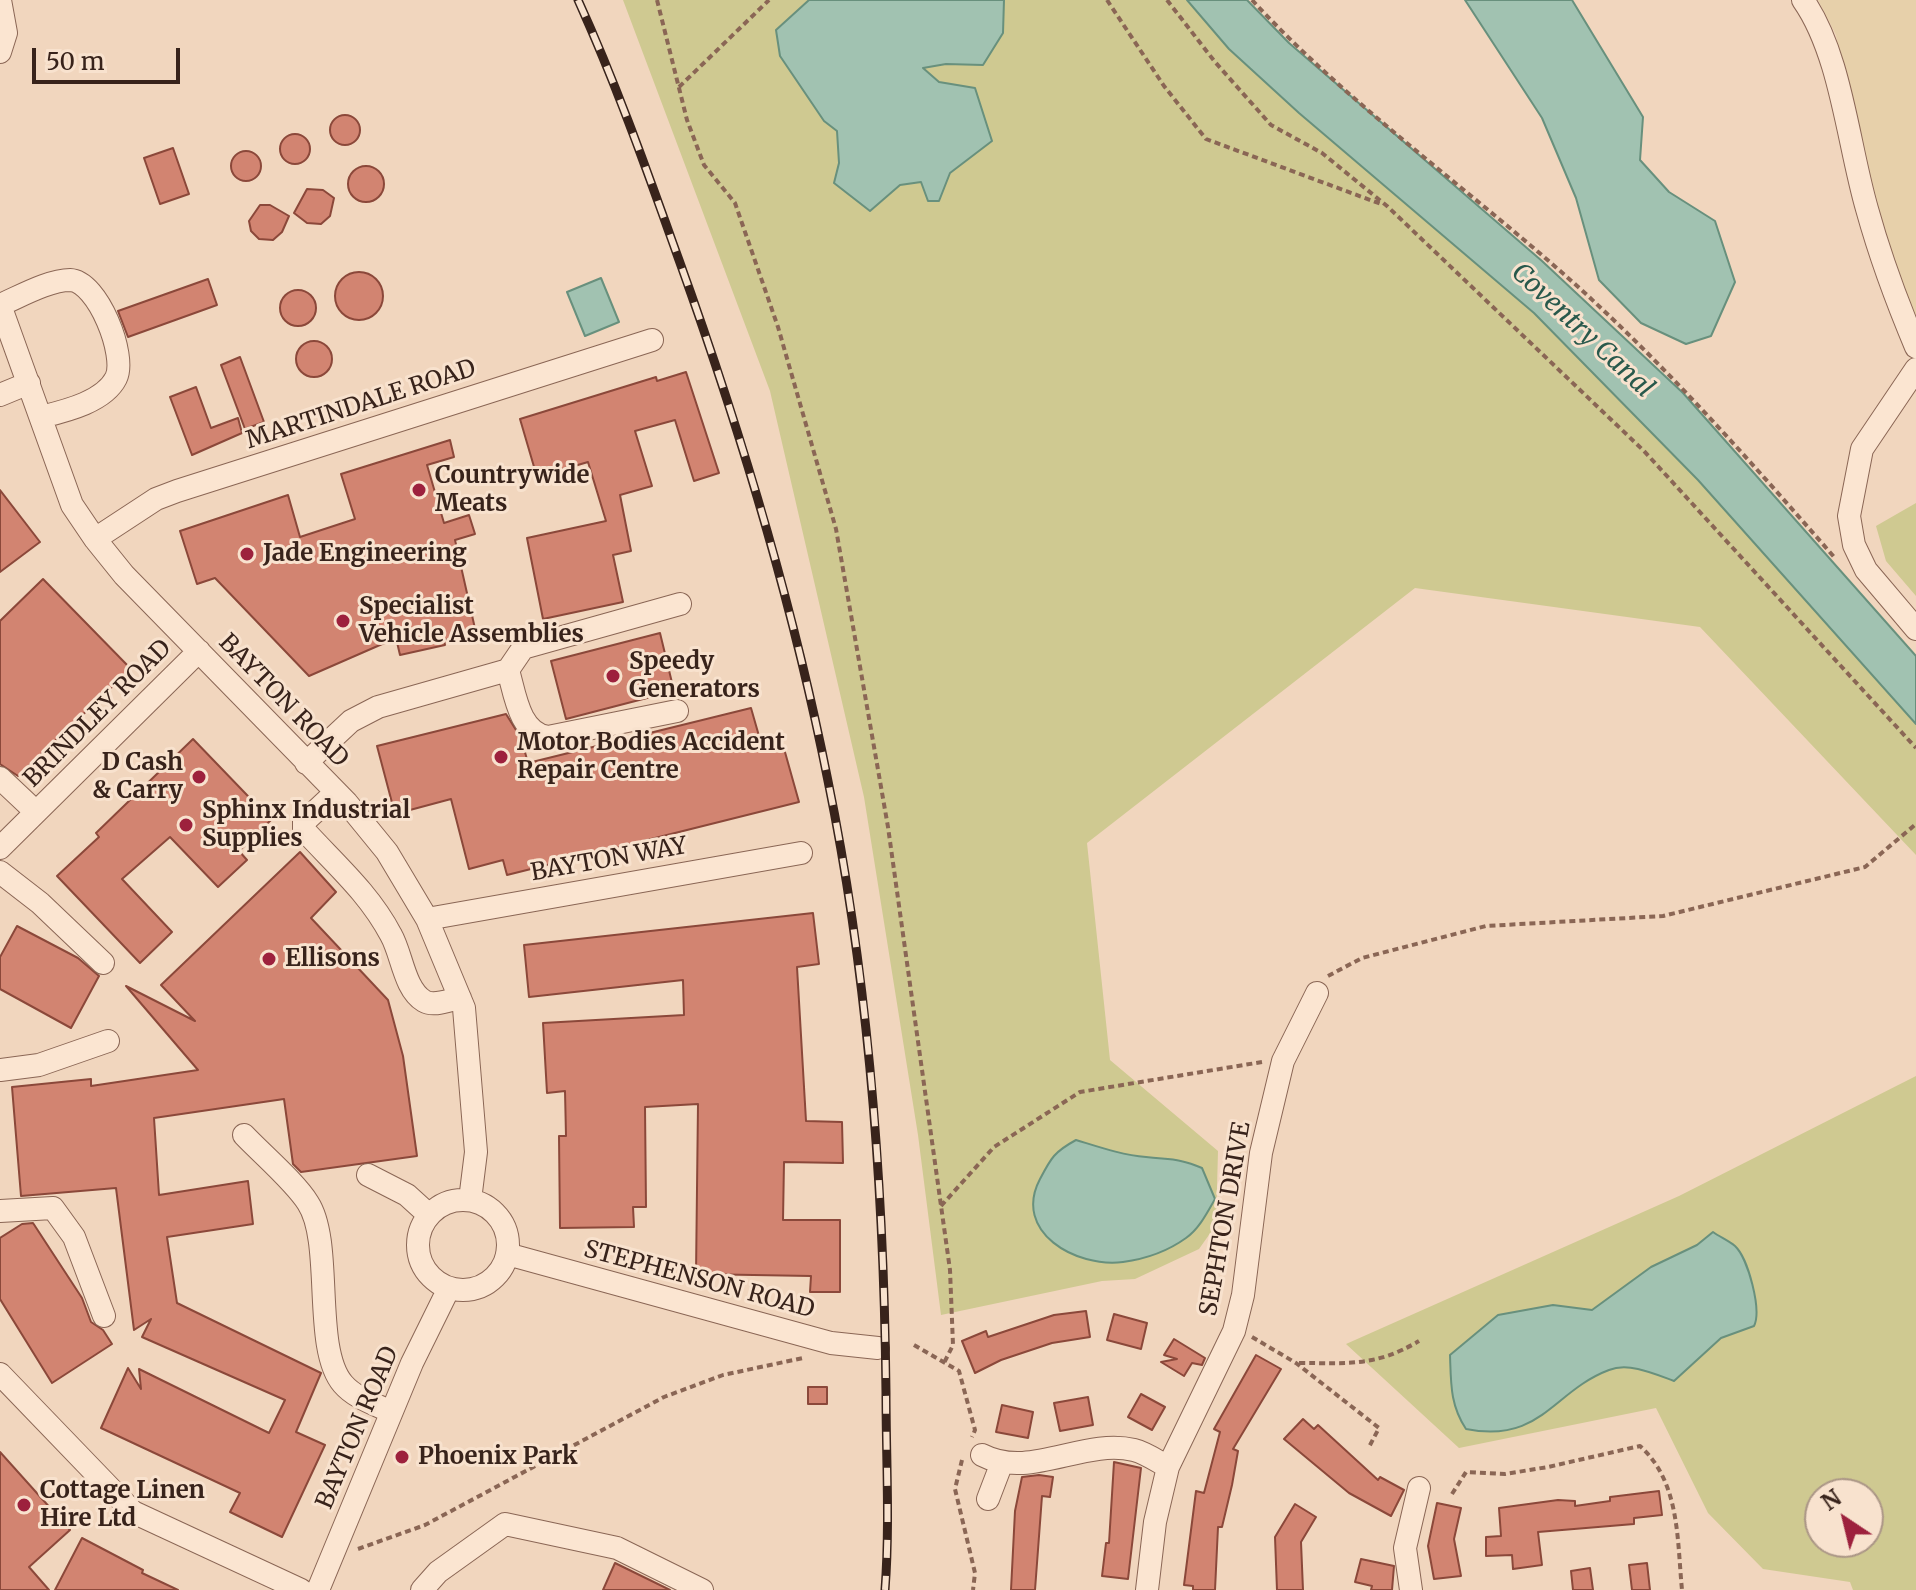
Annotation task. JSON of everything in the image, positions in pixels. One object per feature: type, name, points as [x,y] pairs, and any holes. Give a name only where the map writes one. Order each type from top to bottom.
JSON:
[{"type":"street","points":[[0,0],[6,33],[0,52]]},
{"type":"street","points":[[1803,0],[1828,47],[1867,209],[1898,307],[1915,341]]},
{"type":"street","points":[[0,305],[70,280],[82,284],[97,297],[113,339],[120,364],[115,380],[98,396],[41,417]]},
{"type":"street","name":"BAYTON ROAD","points":[[0,305],[72,505],[95,539],[124,575],[336,792],[387,852],[427,919],[460,998],[476,1152],[470,1200]]},
{"type":"street","name":"MARTINDALE ROAD","points":[[95,539],[156,499],[177,491],[652,340]]},
{"type":"street","points":[[1916,369],[1862,449],[1849,516],[1854,545],[1866,570],[1916,629]]},
{"type":"street","points":[[0,395],[29,383]]},
{"type":"street","points":[[306,763],[351,721],[378,707],[508,670],[523,648],[680,604]]},
{"type":"street","name":"BRINDLEY ROAD","points":[[0,848],[199,651]]},
{"type":"street","points":[[508,670],[518,705],[528,727],[538,736],[548,737],[677,711]]},
{"type":"street","points":[[0,778],[36,812]]},
{"type":"street","points":[[336,792],[304,822],[304,830],[367,897],[393,937],[414,991],[422,1000],[431,1004],[460,998]]},
{"type":"street","name":"BAYTON WAY","points":[[427,919],[801,853]]},
{"type":"street","points":[[0,872],[40,903],[103,963]]},
{"type":"street","name":"SEPHTON DRIVE","points":[[1147,1590],[1155,1522],[1168,1467],[1234,1331],[1243,1295],[1261,1153],[1283,1061],[1319,987]]},
{"type":"street","points":[[0,1070],[39,1065],[108,1041]]},
{"type":"street","points":[[244,1135],[309,1204],[320,1245],[330,1346],[341,1382],[352,1393],[391,1412]]},
{"type":"street","points":[[368,1175],[407,1195],[429,1215]]},
{"type":"street","points":[[470,1200],[482,1204],[500,1219],[508,1242],[500,1271],[486,1284],[468,1290],[449,1288],[436,1281],[419,1257],[421,1227],[429,1215],[441,1205],[470,1200]]},
{"type":"street","points":[[0,1211],[53,1208],[74,1237],[104,1316]]},
{"type":"street","name":"STEPHENSON ROAD","points":[[507,1254],[831,1343],[878,1348]]},
{"type":"street","name":"BAYTON ROAD","points":[[318,1590],[391,1412],[449,1288]]},
{"type":"street","points":[[0,1374],[133,1512],[301,1590]]},
{"type":"street","points":[[988,1499],[991,1460],[1109,1448],[1134,1450],[1168,1467]]},
{"type":"street","points":[[1411,1590],[1405,1548],[1419,1488]]},
{"type":"street","points":[[422,1590],[438,1572],[505,1524],[617,1548],[702,1590]]},
{"type":"path","points":[[657,0],[679,87],[704,165],[735,203],[778,327],[836,529],[888,827],[941,1206],[954,1321],[953,1345],[944,1363]]},
{"type":"path","points":[[679,87],[769,0]]},
{"type":"path","points":[[1107,0],[1164,86],[1206,139],[1387,206]]},
{"type":"path","points":[[1167,0],[1215,62],[1271,125],[1322,153],[1387,206],[1644,451],[1916,748]]},
{"type":"path","points":[[1252,0],[1289,40],[1530,245],[1640,345],[1705,409],[1841,564]]},
{"type":"path","points":[[1319,987],[1362,958],[1486,926],[1663,916],[1865,867],[1916,824]]},
{"type":"path","points":[[941,1206],[994,1147],[1080,1092],[1268,1061]]},
{"type":"path","points":[[1234,1331],[1263,1341],[1296,1363],[1379,1428],[1369,1447]]},
{"type":"path","points":[[1296,1363],[1362,1363],[1391,1357],[1419,1341]]},
{"type":"path","points":[[335,1549],[361,1549],[425,1525],[664,1397],[723,1375],[810,1356],[831,1343]]},
{"type":"path","points":[[1452,1494],[1466,1472],[1505,1474],[1534,1470],[1640,1446],[1664,1471],[1675,1516],[1682,1590]]},
{"type":"shaded area","points":[[623,0],[1219,0],[1916,692],[1916,855],[1700,627],[1415,588],[1087,843],[1110,1060],[1218,1151],[1216,1225],[1199,1249],[1135,1279],[1102,1281],[941,1315],[918,1135],[864,797],[770,391]]},
{"type":"shaded area","points":[[1818,0],[1916,0],[1916,347],[1849,119],[1836,35]]},
{"type":"shaded area","points":[[1916,503],[1916,596],[1886,561],[1876,526]]},
{"type":"shaded area","points":[[1916,1076],[1916,1590],[1853,1590],[1850,1582],[1763,1569],[1708,1513],[1656,1408],[1459,1448],[1346,1344],[1679,1196]]},
{"type":"water","points":[[809,0],[1004,0],[1003,33],[983,65],[946,64],[923,68],[939,82],[975,88],[992,141],[950,173],[939,201],[928,201],[921,182],[900,185],[870,211],[834,183],[839,163],[837,131],[824,121],[780,56],[776,30]]},
{"type":"water","name":"Coventry Canal","points":[[1187,0],[1247,0],[1289,43],[1542,261],[1683,393],[1916,656],[1916,724],[1698,480],[1534,313],[1299,113],[1229,49]]},
{"type":"water","points":[[1465,0],[1572,0],[1643,117],[1640,160],[1669,192],[1715,221],[1735,282],[1711,336],[1686,344],[1641,323],[1599,280],[1576,198],[1542,118]]},
{"type":"water","points":[[601,278],[619,322],[585,336],[567,292]]},
{"type":"water","points":[[1076,1140],[1119,1153],[1181,1161],[1202,1168],[1215,1199],[1191,1234],[1156,1254],[1131,1261],[1105,1262],[1069,1252],[1053,1243],[1042,1230],[1035,1215],[1034,1198],[1050,1161]]},
{"type":"water","points":[[1713,1232],[1735,1246],[1745,1261],[1755,1297],[1754,1326],[1721,1338],[1674,1381],[1642,1370],[1617,1368],[1590,1379],[1545,1413],[1512,1429],[1491,1432],[1466,1429],[1454,1402],[1450,1355],[1498,1315],[1553,1305],[1592,1310],[1651,1267],[1697,1245]]},
{"type":"building","points":[[345,115],[356,119],[360,130],[356,141],[345,145],[334,141],[330,130],[334,119]]},
{"type":"building","points":[[295,134],[306,138],[310,149],[306,160],[295,164],[284,160],[280,149],[284,138]]},
{"type":"building","points":[[173,148],[189,194],[160,204],[144,158]]},
{"type":"building","points":[[246,151],[257,155],[261,166],[257,177],[246,181],[235,177],[231,166],[235,155]]},
{"type":"building","points":[[366,166],[379,171],[384,184],[379,197],[366,202],[353,197],[348,184],[353,171]]},
{"type":"building","points":[[307,189],[323,190],[334,198],[330,216],[321,224],[307,223],[294,213]]},
{"type":"building","points":[[260,205],[270,205],[289,216],[282,232],[273,240],[259,239],[251,231],[249,221]]},
{"type":"building","points":[[359,272],[376,279],[383,296],[376,313],[359,320],[342,313],[335,296],[342,279]]},
{"type":"building","points":[[208,279],[217,305],[128,337],[118,311]]},
{"type":"building","points":[[298,290],[311,295],[316,308],[311,321],[298,326],[285,321],[280,308],[285,295]]},
{"type":"building","points":[[314,341],[327,346],[332,359],[327,372],[314,377],[301,372],[296,359],[301,346]]},
{"type":"building","points":[[240,357],[264,422],[245,429],[221,365]]},
{"type":"building","points":[[686,372],[719,473],[694,481],[675,420],[635,431],[652,486],[620,495],[631,551],[613,555],[623,602],[543,619],[527,538],[606,521],[588,462],[537,477],[520,419],[656,377],[657,381]]},
{"type":"building","points":[[196,387],[211,428],[238,418],[242,433],[192,455],[170,397]]},
{"type":"building","points":[[450,440],[454,457],[427,465],[444,523],[469,515],[475,534],[455,540],[476,633],[444,640],[445,645],[400,655],[396,638],[309,676],[215,578],[197,584],[180,531],[288,495],[300,537],[355,519],[341,474]]},
{"type":"building","points":[[0,490],[40,542],[0,572]]},
{"type":"building","points":[[43,579],[131,669],[18,776],[0,764],[0,621]]},
{"type":"building","name":"Speedy Generators","points":[[660,633],[674,691],[566,719],[551,661]]},
{"type":"building","points":[[751,708],[763,750],[783,745],[799,802],[507,875],[503,860],[469,869],[451,799],[395,814],[377,746],[506,714],[521,738],[528,763]]},
{"type":"building","points":[[193,739],[271,820],[239,851],[247,860],[218,887],[170,837],[122,879],[172,932],[140,963],[57,876],[99,837],[96,833]]},
{"type":"building","points":[[300,852],[336,892],[311,918],[388,1000],[403,1056],[417,1156],[301,1172],[293,1164],[284,1099],[154,1118],[159,1195],[248,1181],[253,1224],[167,1237],[177,1303],[321,1373],[296,1432],[325,1445],[282,1537],[230,1512],[240,1493],[101,1428],[128,1368],[141,1389],[139,1369],[269,1433],[285,1400],[142,1337],[151,1319],[134,1330],[116,1188],[21,1196],[12,1087],[91,1079],[91,1086],[198,1070],[126,986],[195,1021],[161,985]]},
{"type":"building","points":[[813,913],[819,964],[797,967],[806,1121],[842,1122],[843,1163],[784,1162],[783,1220],[840,1220],[840,1292],[810,1292],[811,1276],[696,1274],[698,1104],[645,1107],[646,1207],[633,1207],[634,1227],[560,1228],[559,1136],[566,1136],[565,1091],[547,1093],[543,1023],[684,1015],[683,980],[529,997],[524,945]]},
{"type":"building","points":[[17,926],[78,958],[99,976],[71,1028],[0,989],[0,957]]},
{"type":"building","points":[[33,1223],[82,1298],[91,1322],[103,1330],[112,1344],[52,1383],[0,1299],[0,1238],[22,1224]]},
{"type":"building","points":[[1086,1311],[1090,1337],[1052,1343],[1001,1360],[975,1373],[962,1341],[986,1331],[988,1337],[1054,1315]]},
{"type":"building","points":[[1114,1314],[1147,1323],[1141,1349],[1107,1340]]},
{"type":"building","points":[[1174,1339],[1205,1358],[1202,1365],[1192,1363],[1184,1376],[1161,1362],[1177,1359],[1164,1355]]},
{"type":"building","points":[[1256,1355],[1281,1369],[1233,1449],[1238,1451],[1222,1527],[1218,1527],[1215,1590],[1193,1590],[1193,1586],[1184,1585],[1196,1491],[1204,1493],[1220,1432],[1214,1429]]},
{"type":"building","points":[[808,1387],[827,1387],[827,1404],[808,1404]]},
{"type":"building","points":[[1141,1394],[1165,1407],[1152,1430],[1128,1417]]},
{"type":"building","points":[[1088,1397],[1093,1425],[1060,1431],[1054,1403]]},
{"type":"building","points":[[1002,1405],[1033,1412],[1028,1438],[996,1432]]},
{"type":"building","points":[[1303,1419],[1314,1429],[1318,1425],[1378,1480],[1380,1477],[1404,1490],[1391,1516],[1349,1493],[1284,1439]]},
{"type":"building","name":"Cottage Linen Hire Ltd","points":[[0,1452],[70,1530],[29,1567],[49,1590],[0,1590]]},
{"type":"building","points":[[1114,1462],[1141,1468],[1128,1579],[1102,1576],[1106,1543],[1109,1543]]},
{"type":"building","points":[[1022,1477],[1053,1477],[1050,1497],[1042,1496],[1035,1590],[1011,1590],[1015,1511]]},
{"type":"building","points":[[1659,1491],[1662,1515],[1634,1518],[1634,1524],[1538,1532],[1542,1565],[1513,1569],[1512,1555],[1486,1556],[1486,1537],[1501,1536],[1499,1508],[1558,1500],[1575,1501],[1575,1506],[1610,1501],[1610,1497]]},
{"type":"building","points":[[1437,1503],[1461,1508],[1454,1539],[1461,1576],[1434,1579],[1428,1546]]},
{"type":"building","points":[[1295,1504],[1316,1517],[1301,1542],[1303,1590],[1277,1590],[1275,1537]]},
{"type":"building","points":[[82,1538],[143,1570],[142,1573],[178,1590],[55,1590]]},
{"type":"building","points":[[1361,1559],[1394,1566],[1392,1590],[1371,1590],[1372,1586],[1355,1582]]},
{"type":"building","points":[[615,1563],[670,1590],[603,1590]]},
{"type":"building","points":[[1647,1563],[1650,1590],[1632,1590],[1629,1565]]},
{"type":"building","points":[[1590,1568],[1593,1590],[1573,1590],[1571,1571]]},
{"type":"railway","points":[[578,0],[643,161],[723,388],[782,583],[828,781],[864,1008],[878,1162],[885,1316],[888,1516],[885,1590]]},
{"type":"place","name":"Countrywide Meats","points":[[419,490]]},
{"type":"place","name":"Jade Engineering","points":[[247,554]]},
{"type":"place","name":"Specialist Vehicle Assemblies","points":[[343,621]]},
{"type":"place","name":"Speedy Generators","points":[[613,676]]},
{"type":"place","name":"Motor Bodies Accident Repair Centre","points":[[501,757]]},
{"type":"place","name":"D Cash & Carry","points":[[199,777]]},
{"type":"place","name":"Sphinx Industrial Supplies","points":[[186,825]]},
{"type":"place","name":"Ellisons","points":[[269,959]]},
{"type":"place","name":"Phoenix Park","points":[[402,1457]]},
{"type":"place","name":"Cottage Linen Hire Ltd","points":[[24,1505]]}]
